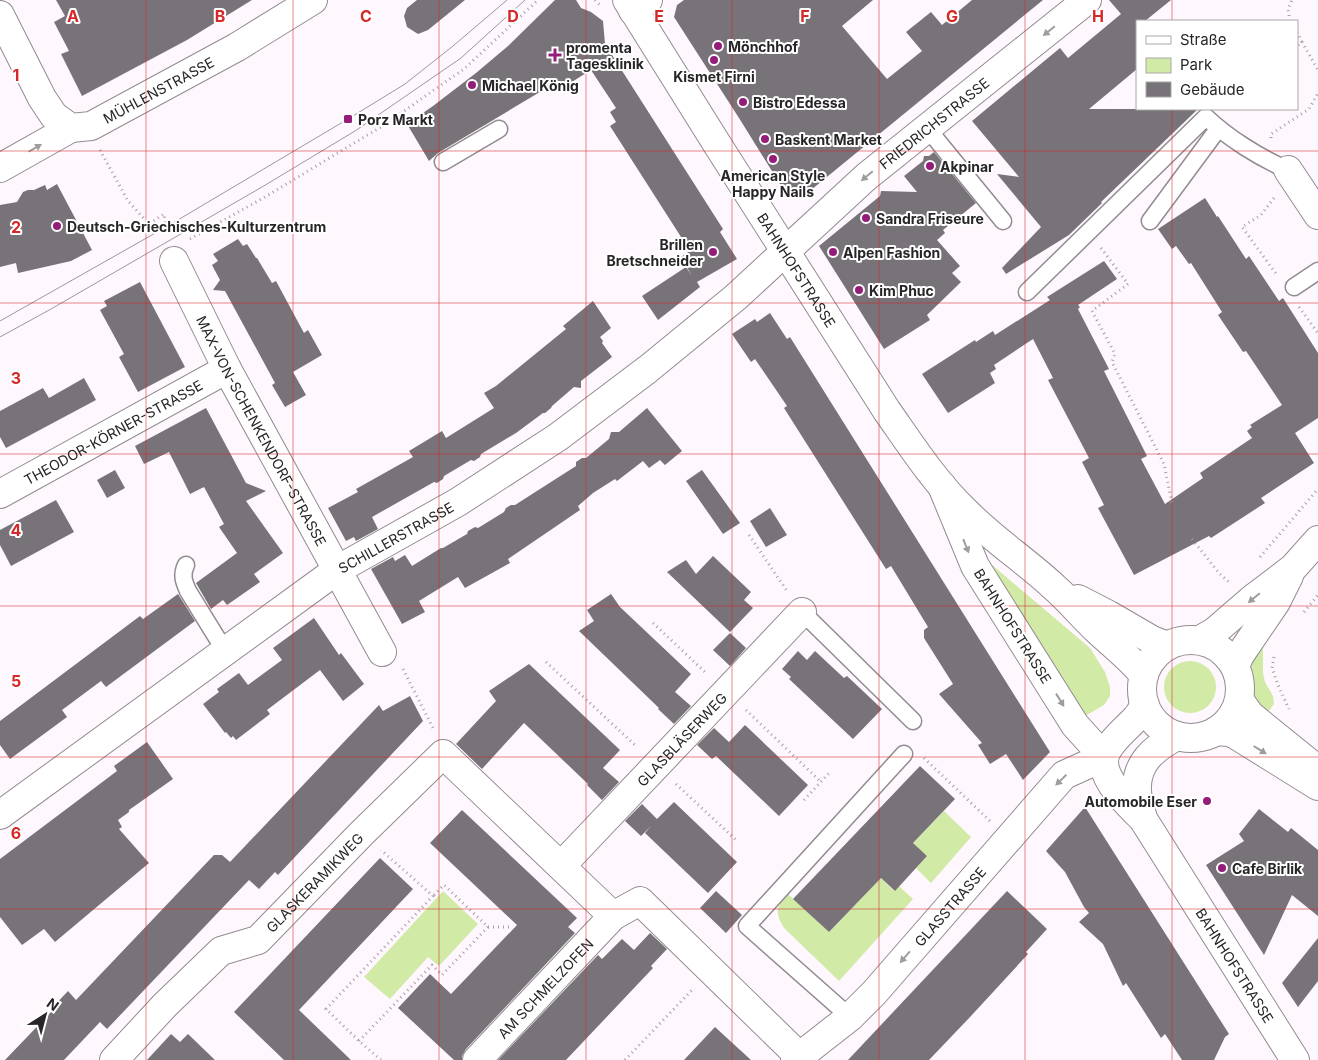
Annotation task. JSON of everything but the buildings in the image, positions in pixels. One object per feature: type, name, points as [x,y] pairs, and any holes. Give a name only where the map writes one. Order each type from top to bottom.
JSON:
[{"type":"street","name":"MÜHLENSTRASSE","points":[[0,168],[237,46],[313,0]]},
{"type":"street","name":"FRIEDRICHSTRASSE","points":[[785,252],[866,177],[1086,0]]},
{"type":"street","name":"BAHNHOFSTRASSE","points":[[636,4],[785,252],[912,447],[941,485],[964,510],[991,536],[1054,586],[1097,630],[1135,663],[1144,674]]},
{"type":"street","points":[[0,15],[42,98],[54,116],[81,127]]},
{"type":"street","points":[[1279,166],[1318,215]]},
{"type":"street","name":"MAX-VON-SCHENKENDORF-STRASSE","points":[[170,252],[227,369],[382,652]]},
{"type":"street","name":"SCHILLERSTRASSE","points":[[0,815],[337,570],[458,502],[558,437],[648,369],[736,296],[785,252]]},
{"type":"street","name":"THEODOR-KÖRNER-STRASSE","points":[[0,494],[227,369]]},
{"type":"street","name":"BAHNHOFSTRASSE","points":[[941,485],[974,566],[1075,725],[1104,757],[1104,766],[1108,778],[1124,801],[1143,819],[1295,1060]]},
{"type":"street","points":[[1200,640],[1214,632],[1251,600],[1293,568],[1318,540]]},
{"type":"street","points":[[1235,666],[1276,602],[1293,568]]},
{"type":"street","name":"BAHNHOFSTRASSE","points":[[1054,586],[1152,640],[1167,646]]},
{"type":"street","name":"GLASBLÄSERWEG","points":[[561,866],[802,612]]},
{"type":"street","points":[[1200,640],[1222,650],[1235,666],[1240,678],[1240,701],[1231,718],[1216,731],[1200,738],[1186,738],[1177,736],[1155,722],[1145,705],[1142,684],[1144,674],[1152,659],[1167,646],[1178,641],[1200,640]]},
{"type":"street","points":[[1240,701],[1250,715],[1318,771]]},
{"type":"street","points":[[1104,757],[1107,750],[1137,717],[1145,705]]},
{"type":"street","points":[[1216,731],[1236,735],[1318,786]]},
{"type":"street","name":"BAHNHOFSTRASSE","points":[[1143,819],[1137,794],[1139,773],[1153,750],[1177,736]]},
{"type":"street","points":[[443,754],[613,916],[640,901],[797,1058]]},
{"type":"street","name":"GLASKERAMIKWEG","points":[[114,1060],[165,1005],[221,951],[258,940],[362,832],[443,754]]},
{"type":"street","name":"GLASSTRASSE","points":[[797,1058],[850,1017],[874,993],[1064,775],[1104,757]]},
{"type":"street","name":"AM SCHMELZOFEN","points":[[477,1060],[613,916]]},
{"type":"lane","points":[[1213,118],[1279,166]]},
{"type":"lane","points":[[1150,221],[1213,118]]},
{"type":"lane","points":[[1027,292],[1089,231],[1213,118]]},
{"type":"lane","points":[[443,162],[499,128]]},
{"type":"lane","points":[[927,128],[1003,221]]},
{"type":"lane","points":[[1294,288],[1318,271]]},
{"type":"lane","points":[[186,565],[183,571],[188,591],[225,651]]},
{"type":"lane","points":[[802,612],[913,720]]},
{"type":"lane","points":[[850,1017],[748,926],[904,754]]},
{"type":"path","points":[[81,127],[98,147],[128,202],[149,224],[164,214],[170,252],[384,125],[464,69],[538,0]]},
{"type":"path","points":[[1290,20],[1288,9],[1292,0]]},
{"type":"path","points":[[1298,34],[1318,70]]},
{"type":"path","points":[[1298,45],[1302,42]]},
{"type":"path","points":[[1276,275],[1242,227],[1261,215],[1273,200],[1279,166],[1271,134],[1309,109],[1318,93]]},
{"type":"path","points":[[1089,231],[1128,284],[1092,311],[1115,354],[1112,362],[1164,464],[1172,503]]},
{"type":"path","points":[[1298,305],[1318,333]]},
{"type":"path","points":[[1254,564],[1318,489]]},
{"type":"path","points":[[749,535],[802,612]]},
{"type":"path","points":[[1192,539],[1219,573],[1234,586]]},
{"type":"path","points":[[382,652],[400,662],[437,735],[443,754]]},
{"type":"path","points":[[922,756],[1008,839]]},
{"type":"path","points":[[804,800],[831,771]]},
{"type":"path","points":[[362,832],[433,896]]},
{"type":"path","points":[[381,1060],[326,1010],[433,896],[444,885],[488,927],[509,927]]},
{"type":"path","points":[[359,1041],[432,966],[442,975],[488,927]]},
{"type":"path","points":[[625,1060],[710,971]]},
{"type":"green space","points":[[991,564],[1090,648],[1105,672],[1110,687],[1110,696],[1104,705],[1082,718],[985,567]]},
{"type":"green space","points":[[1258,645],[1263,649],[1263,673],[1265,682],[1273,696],[1274,704],[1265,716],[1253,696],[1250,684],[1252,663]]},
{"type":"green space","points":[[1185,661],[1195,661],[1209,668],[1216,682],[1216,692],[1209,706],[1195,713],[1185,713],[1175,709],[1168,702],[1164,692],[1164,682],[1168,672],[1175,665]]},
{"type":"green space","points":[[944,811],[971,837],[931,883],[916,868],[927,856],[913,843]]},
{"type":"green space","points":[[881,878],[894,891],[899,886],[913,899],[839,981],[784,928],[778,913],[779,906],[787,893],[829,932]]},
{"type":"green space","points":[[443,891],[478,924],[439,966],[428,957],[390,999],[364,977]]},
{"type":"tram line","points":[[0,321],[166,227],[405,84],[507,0]]},
{"type":"tram line","points":[[0,337],[262,187],[355,131],[461,58],[525,0]]},
{"type":"place","name":"Mönchhof","points":[[718,46]]},
{"type":"place","name":"promenta Tagesklinik","points":[[555,55]]},
{"type":"place","name":"Kismet Firni","points":[[714,60]]},
{"type":"place","name":"Michael König","points":[[472,85]]},
{"type":"place","name":"Bistro Edessa","points":[[743,102]]},
{"type":"place","name":"Porz Markt","points":[[348,119]]},
{"type":"place","name":"Baskent Market","points":[[765,139]]},
{"type":"place","name":"American Style Happy Nails","points":[[773,159]]},
{"type":"place","name":"Akpinar","points":[[930,166]]},
{"type":"place","name":"Sandra Friseure","points":[[866,218]]},
{"type":"place","name":"Deutsch-Griechisches-Kulturzentrum","points":[[57,226]]},
{"type":"place","name":"Brillen Bretschneider","points":[[713,252]]},
{"type":"place","name":"Alpen Fashion","points":[[833,252]]},
{"type":"place","name":"Kim Phuc","points":[[859,290]]},
{"type":"place","name":"Automobile Eser","points":[[1207,801]]},
{"type":"place","name":"Cafe Birlik","points":[[1222,868]]}]
